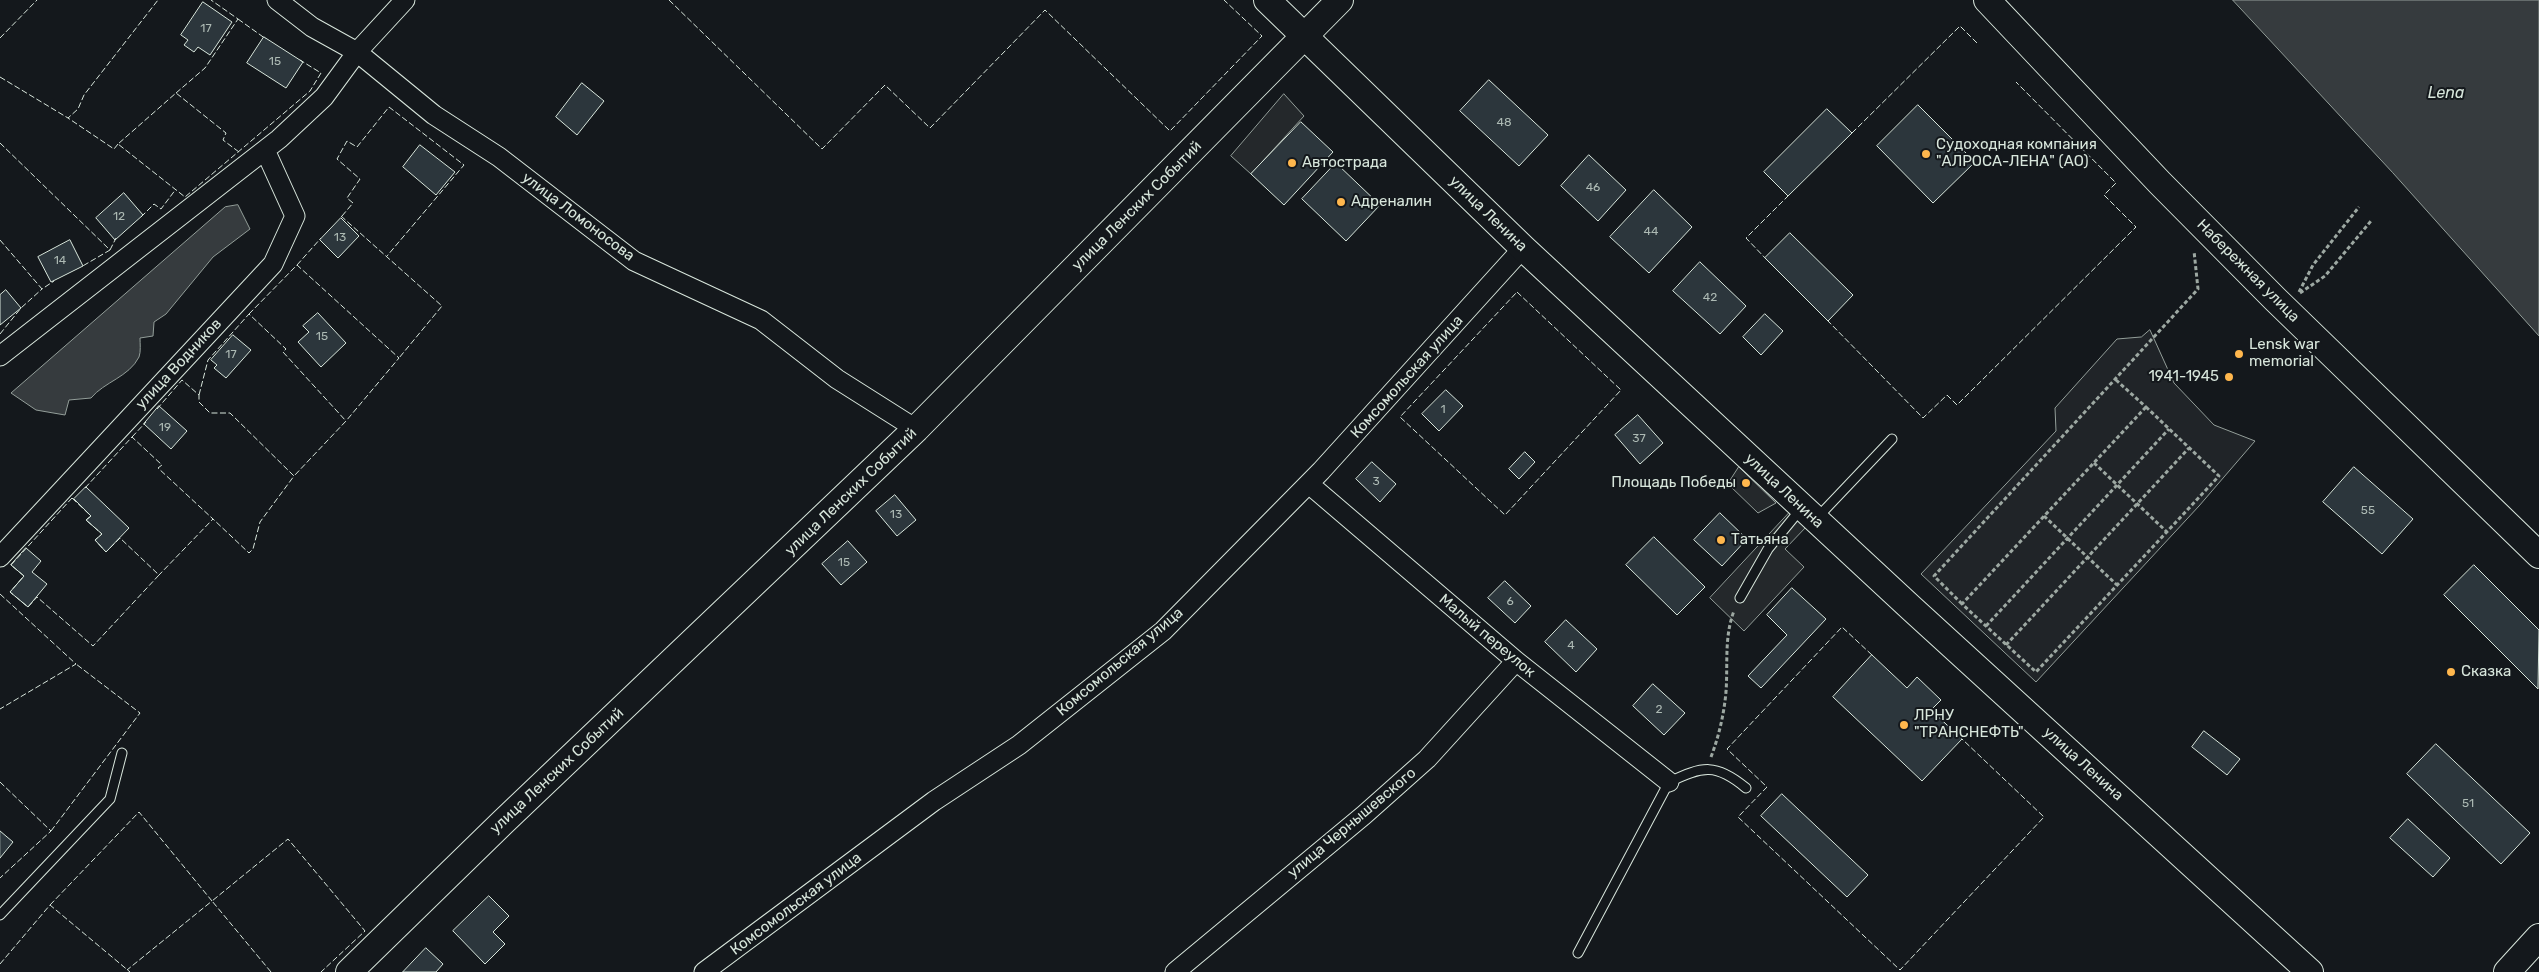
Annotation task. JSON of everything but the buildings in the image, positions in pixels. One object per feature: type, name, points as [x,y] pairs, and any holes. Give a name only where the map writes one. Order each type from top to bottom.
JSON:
[{"type":"street","name":"улица Ломоносова","points":[[277,0],[312,27],[357,52],[434,115],[499,157],[634,261],[761,320],[837,379],[916,430]]},
{"type":"street","points":[[0,356],[265,150],[324,97],[357,52],[405,0]]},
{"type":"street","name":"улица Ленина","points":[[1267,0],[1523,248],[1808,514],[2310,972]]},
{"type":"street","name":"улица Ленских Событий","points":[[349,972],[503,822],[916,430],[1340,0]]},
{"type":"street","name":"Набережная улица","points":[[1987,0],[2206,229],[2539,555]]},
{"type":"street","name":"улица Водников","points":[[0,557],[273,264],[295,216],[265,150]]},
{"type":"street","name":"Комсомольская улица","points":[[704,972],[934,802],[1019,745],[1163,631],[1309,484],[1523,248]]},
{"type":"street","name":"Малый переулок","points":[[1309,484],[1516,661],[1669,782]]},
{"type":"street","name":"улица Чернышевского","points":[[1175,972],[1364,815],[1427,760],[1516,661]]},
{"type":"street","points":[[2507,972],[2539,936]]},
{"type":"lane","points":[[1740,598],[1771,545],[1892,439]]},
{"type":"lane","points":[[0,915],[110,799],[122,753]]},
{"type":"lane","points":[[1578,952],[1669,782],[1692,771],[1706,769],[1730,775],[1746,788]]},
{"type":"path","points":[[2360,207],[2313,265],[2298,295],[2325,276],[2371,221]]},
{"type":"path","points":[[2116,380],[2219,476],[2036,672],[1934,576],[2198,289],[2194,245],[2206,229]]},
{"type":"path","points":[[1962,604],[2146,407]]},
{"type":"path","points":[[1986,626],[2169,429]]},
{"type":"path","points":[[2006,645],[2190,448]]},
{"type":"path","points":[[2094,463],[2167,532]]},
{"type":"path","points":[[2044,516],[2118,585]]},
{"type":"path","points":[[1706,769],[1717,743],[1721,724],[1726,692],[1728,633],[1740,598]]},
{"type":"shaded area","points":[[1284,94],[1304,116],[1251,174],[1231,156]]},
{"type":"shaded area","points":[[2150,330],[2174,383],[2214,425],[2255,441],[2199,506],[2036,682],[1921,574],[2056,431],[2055,408],[2117,339],[2141,337]]},
{"type":"shaded area","points":[[1739,467],[1776,503],[1758,513],[1728,484]]},
{"type":"shaded area","points":[[1791,511],[1807,526],[1785,549],[1804,567],[1744,631],[1710,598]]},
{"type":"water","name":"Lena","points":[[2233,0],[2539,0],[2539,336],[2393,173]]},
{"type":"water","points":[[238,205],[250,229],[213,257],[166,314],[154,322],[153,336],[140,338],[139,357],[135,364],[123,375],[96,392],[91,398],[69,400],[65,415],[36,410],[11,393],[225,207]]},
{"type":"fence","points":[[0,38],[37,0]]},
{"type":"fence","points":[[118,144],[114,149],[68,118],[78,109],[84,95],[158,0]]},
{"type":"fence","points":[[176,93],[205,68],[238,19],[211,0]]},
{"type":"fence","points":[[669,0],[822,149],[885,85],[930,128],[1045,10],[1170,131],[1262,36],[1224,0]]},
{"type":"fence","points":[[238,19],[266,39]]},
{"type":"fence","points":[[1852,133],[1960,26],[1978,44]]},
{"type":"fence","points":[[239,152],[223,140],[226,133],[176,93],[118,144],[185,197],[310,91],[321,73],[300,60]]},
{"type":"fence","points":[[0,77],[68,118]]},
{"type":"fence","points":[[1827,320],[1923,418],[1947,395],[1957,405],[2136,227],[2104,195],[2116,183],[2016,82]]},
{"type":"fence","points":[[342,216],[353,203],[347,198],[360,179],[337,159],[347,141],[357,147],[389,107],[464,165],[387,256]]},
{"type":"fence","points":[[0,143],[110,250],[81,267]]},
{"type":"fence","points":[[141,217],[154,204],[161,209],[176,189]]},
{"type":"fence","points":[[1767,260],[1746,238],[1788,196]]},
{"type":"fence","points":[[341,216],[442,306],[399,358]]},
{"type":"fence","points":[[110,250],[116,238]]},
{"type":"fence","points":[[297,265],[321,238]]},
{"type":"fence","points":[[0,240],[42,289],[54,281]]},
{"type":"fence","points":[[249,314],[297,265],[399,358],[346,421]]},
{"type":"fence","points":[[0,334],[21,308],[42,289]]},
{"type":"fence","points":[[1517,292],[1621,390],[1505,515],[1400,417],[1517,292]]},
{"type":"fence","points":[[199,395],[208,360],[249,314],[286,349],[283,352],[346,421],[294,476]]},
{"type":"fence","points":[[157,409],[182,380],[199,395],[199,402],[210,413],[230,413],[294,476],[260,522],[253,549],[249,553],[213,519]]},
{"type":"fence","points":[[132,437],[146,422]]},
{"type":"fence","points":[[85,488],[132,437],[162,465],[158,468],[213,519],[159,575]]},
{"type":"fence","points":[[72,498],[91,516],[86,520],[102,534],[95,540],[106,552],[120,538],[159,575],[93,646],[37,597],[28,607],[10,592],[24,576],[11,565],[72,498]]},
{"type":"fence","points":[[0,594],[76,664],[0,709]]},
{"type":"fence","points":[[1872,655],[1842,627],[1727,749],[1767,787],[1738,817],[1900,970],[2044,817],[1962,739]]},
{"type":"fence","points":[[51,831],[140,713],[76,664]]},
{"type":"fence","points":[[0,782],[51,831],[0,878]]},
{"type":"fence","points":[[50,905],[139,812],[212,901],[127,970]]},
{"type":"fence","points":[[271,972],[212,901],[288,839],[365,931],[321,972]]},
{"type":"fence","points":[[0,964],[50,905],[130,972]]},
{"type":"place","name":"Судоходная компания \"АЛРОСА-ЛЕНА\" (АО)","points":[[1926,154]]},
{"type":"place","name":"Автострада","points":[[1292,163]]},
{"type":"place","name":"Адреналин","points":[[1341,202]]},
{"type":"place","name":"Lensk war memorial","points":[[2239,354]]},
{"type":"place","name":"1941-1945","points":[[2229,377]]},
{"type":"place","name":"Площадь Победы","points":[[1746,483]]},
{"type":"place","name":"Татьяна","points":[[1721,540]]},
{"type":"place","name":"Сказка","points":[[2451,672]]},
{"type":"place","name":"ЛРНУ \"ТРАНСНЕФТЬ\"","points":[[1904,725]]}]
